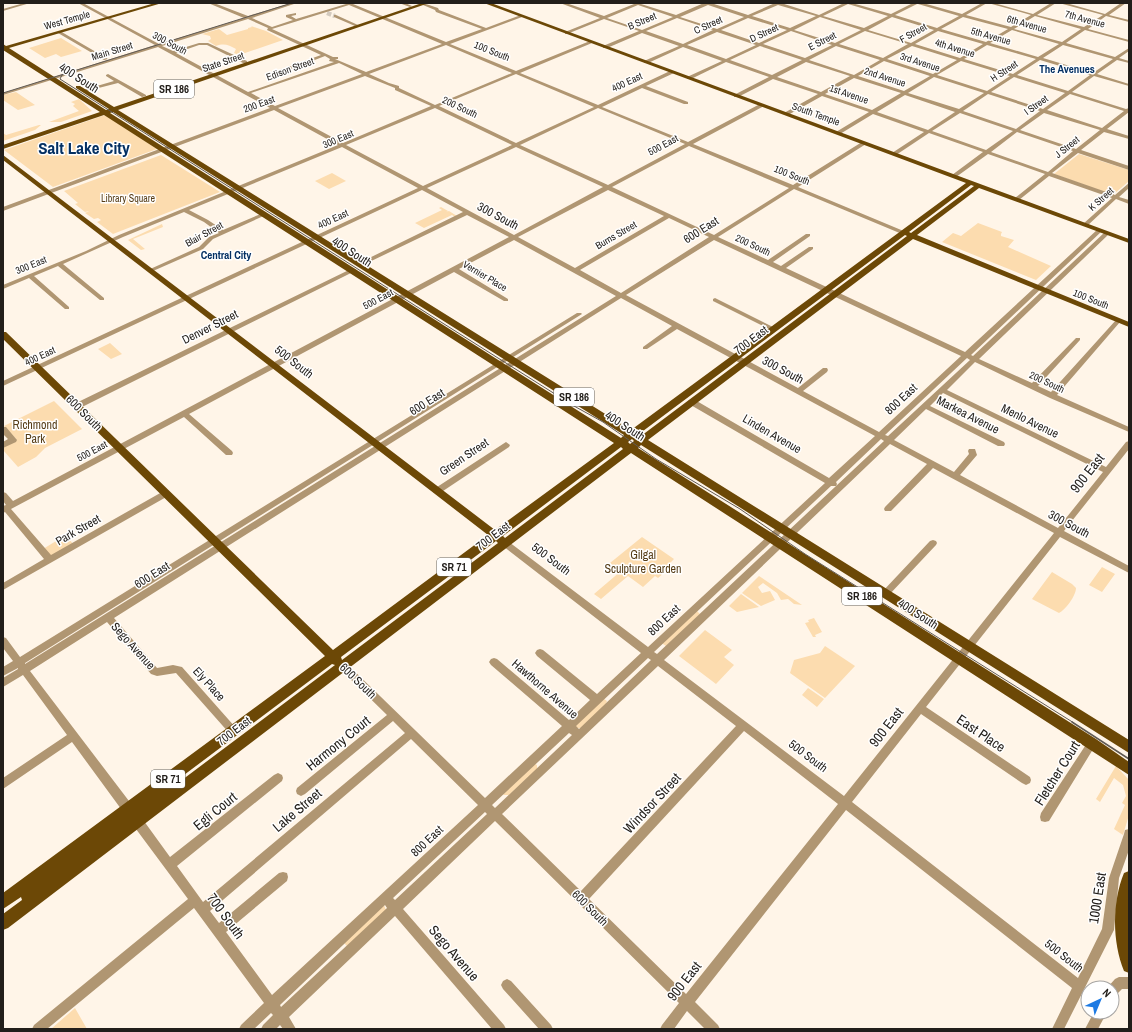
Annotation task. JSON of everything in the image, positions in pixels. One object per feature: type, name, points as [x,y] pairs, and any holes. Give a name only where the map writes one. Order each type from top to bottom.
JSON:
[{"type":"main road","name":"West Temple","points":[[4,47],[12,46],[160,3]]},
{"type":"main road","name":"State Street","points":[[3,147],[144,96],[383,17],[410,6],[424,3]]},
{"type":"main road","name":"State Street","points":[[113,108],[424,3]]},
{"type":"main road","name":"South Temple","points":[[487,3],[1129,241]]},
{"type":"main road","name":"400 South","points":[[3,40],[103,112],[781,543],[1092,743],[1129,769]]},
{"type":"main road","name":"400 South","points":[[4,47],[113,108],[1129,747]]},
{"type":"main road","name":"State Street","points":[[3,144],[103,112]]},
{"type":"main road","name":"500 South","points":[[3,157],[506,544]]},
{"type":"main road","name":"700 East","points":[[3,902],[971,182]]},
{"type":"main road","name":"700 East","points":[[5,921],[980,186]]},
{"type":"main road","name":"100 South","points":[[904,232],[1129,326]]},
{"type":"main road","name":"600 South","points":[[3,334],[165,494],[343,666]]},
{"type":"main road","points":[[137,821],[136,815],[143,807],[209,757],[233,731]]},
{"type":"main road","points":[[5,921],[39,886],[118,826],[125,819],[128,809]]},
{"type":"main road","points":[[1129,878],[1124,897],[1122,918],[1129,966]]},
{"type":"street","points":[[3,10],[28,3]]},
{"type":"street","points":[[145,3],[151,6]]},
{"type":"street","name":"200 South","points":[[210,3],[217,4],[245,18],[273,28],[279,33]]},
{"type":"street","name":"Main Street","points":[[245,18],[288,3]]},
{"type":"street","name":"Main Street","points":[[3,94],[295,3]]},
{"type":"street","points":[[273,28],[351,3]]},
{"type":"street","name":"100 South","points":[[351,3],[904,232]]},
{"type":"street","points":[[401,3],[410,6]]},
{"type":"street","points":[[424,3],[437,9],[437,11],[484,30]]},
{"type":"street","name":"1st Avenue","points":[[562,3],[1129,202]]},
{"type":"street","points":[[566,33],[638,3]]},
{"type":"street","name":"2nd Avenue","points":[[638,3],[717,31],[1129,168]]},
{"type":"street","name":"3rd Avenue","points":[[707,3],[1129,138]]},
{"type":"street","name":"B Street","points":[[605,47],[707,3]]},
{"type":"street","name":"4th Avenue","points":[[777,3],[1129,110]]},
{"type":"street","name":"C Street","points":[[646,62],[777,3]]},
{"type":"street","name":"5th Avenue","points":[[847,3],[1129,85]]},
{"type":"street","name":"D Street","points":[[689,78],[847,3]]},
{"type":"street","name":"E Street","points":[[736,96],[916,3]]},
{"type":"street","name":"6th Avenue","points":[[919,3],[1129,62]]},
{"type":"street","name":"F Street","points":[[786,114],[985,3]]},
{"type":"street","name":"7th Avenue","points":[[990,3],[1129,41]]},
{"type":"street","points":[[838,133],[1054,3]]},
{"type":"street","points":[[1060,3],[1129,21]]},
{"type":"street","name":"H Street","points":[[894,154],[1124,3]]},
{"type":"street","name":"300 South","points":[[79,4],[130,30],[155,46]]},
{"type":"street","points":[[297,20],[288,16],[295,13],[304,18]]},
{"type":"street","points":[[335,16],[356,25]]},
{"type":"street","name":"200 East","points":[[3,209],[521,16]]},
{"type":"street","name":"300 South","points":[[106,19],[125,32],[172,53],[180,59],[238,90],[269,110],[363,157],[1129,570]]},
{"type":"street","name":"200 South","points":[[264,25],[271,30],[332,58],[331,60],[338,61],[387,84],[386,86],[397,89],[436,107],[966,356],[1129,430]]},
{"type":"street","points":[[125,32],[130,30]]},
{"type":"street","points":[[59,32],[106,59]]},
{"type":"street","name":"300 East","points":[[3,287],[592,43]]},
{"type":"street","points":[[172,53],[198,44],[212,45],[245,62]]},
{"type":"street","points":[[155,46],[180,59]]},
{"type":"street","name":"Main Street","points":[[3,91],[56,77],[106,59],[155,46]]},
{"type":"street","name":"I Street","points":[[954,176],[1129,49]]},
{"type":"street","points":[[282,70],[325,55]]},
{"type":"street","name":"Edison Street","points":[[248,93],[338,61]]},
{"type":"street","name":"400 East","points":[[3,384],[672,72]]},
{"type":"street","points":[[108,74],[144,96]]},
{"type":"street","points":[[85,91],[118,81]]},
{"type":"street","points":[[642,86],[686,102]]},
{"type":"street","name":"300 South","points":[[238,90],[248,93],[342,146]]},
{"type":"street","name":"500 East","points":[[7,508],[688,143],[762,105]]},
{"type":"street","name":"J Street","points":[[1017,200],[1129,110]]},
{"type":"street","name":"600 East","points":[[791,186],[812,169],[833,156],[861,142]]},
{"type":"street","name":"600 East","points":[[3,683],[21,666],[651,272],[764,202],[839,159],[861,142]]},
{"type":"street","points":[[833,156],[839,159]]},
{"type":"street","points":[[812,169],[818,171]]},
{"type":"street","name":"K Street","points":[[1085,225],[1129,185]]},
{"type":"street","name":"300 East","points":[[112,241],[230,192]]},
{"type":"street","points":[[186,211],[206,221],[223,233]]},
{"type":"street","points":[[361,264],[466,213]]},
{"type":"street","name":"Blair Street","points":[[151,270],[202,248],[209,240],[265,214]]},
{"type":"street","name":"Burns Street","points":[[574,271],[668,216]]},
{"type":"street","name":"800 East","points":[[267,1029],[1022,314],[1061,267],[1079,250],[1104,232]]},
{"type":"street","name":"800 East","points":[[246,1029],[937,382],[1014,311],[1069,270],[1104,232]]},
{"type":"street","points":[[768,263],[808,235]]},
{"type":"street","points":[[781,269],[811,248]]},
{"type":"street","points":[[1079,250],[1086,253]]},
{"type":"street","points":[[59,264],[102,299]]},
{"type":"street","points":[[1061,267],[1069,270]]},
{"type":"street","name":"Vernier Place","points":[[454,269],[506,300]]},
{"type":"street","name":"Denver Street","points":[[77,406],[353,270]]},
{"type":"street","points":[[30,276],[67,308]]},
{"type":"street","points":[[715,300],[773,329]]},
{"type":"street","points":[[1014,311],[1022,314]]},
{"type":"street","points":[[1052,396],[1118,321]]},
{"type":"street","points":[[645,348],[677,326]]},
{"type":"street","points":[[994,330],[1002,333]]},
{"type":"street","points":[[1033,387],[1078,339]]},
{"type":"street","points":[[798,391],[826,370]]},
{"type":"street","name":"Menlo Avenue","points":[[937,382],[944,388],[1107,471]]},
{"type":"street","name":"Linden Avenue","points":[[692,402],[839,488]]},
{"type":"street","name":"Markea Avenue","points":[[913,405],[923,408],[1001,444]]},
{"type":"street","points":[[184,413],[229,454]]},
{"type":"street","name":"200 South","points":[[1102,419],[1129,434]]},
{"type":"street","points":[[3,429],[13,440],[3,445]]},
{"type":"street","name":"900 East","points":[[666,1029],[1129,444]]},
{"type":"street","name":"Green Street","points":[[437,491],[506,445]]},
{"type":"street","points":[[954,476],[973,455],[972,451]]},
{"type":"street","points":[[853,461],[862,466]]},
{"type":"street","points":[[888,509],[932,464]]},
{"type":"street","name":"Park Street","points":[[3,587],[165,494]]},
{"type":"street","points":[[3,495],[7,508],[50,560]]},
{"type":"street","points":[[807,504],[816,509]]},
{"type":"street","points":[[885,594],[933,543]]},
{"type":"street","name":"600 East","points":[[3,672],[21,666],[108,617],[217,544]]},
{"type":"street","name":"500 South","points":[[506,544],[845,803],[1080,987]]},
{"type":"street","points":[[732,574],[742,580]]},
{"type":"street","points":[[698,606],[708,612]]},
{"type":"street","name":"Sego Avenue","points":[[108,617],[154,671],[160,672]]},
{"type":"street","points":[[3,641],[128,809]]},
{"type":"street","points":[[540,653],[600,697],[613,702]]},
{"type":"street","name":"Hawthorne Avenue","points":[[494,662],[579,735]]},
{"type":"street","name":"600 South","points":[[343,666],[486,804],[714,1029]]},
{"type":"street","name":"Ely Place","points":[[160,672],[172,668],[179,670],[233,731]]},
{"type":"street","name":"East Place","points":[[920,708],[1026,780]]},
{"type":"street","name":"Harmony Court","points":[[301,791],[394,715]]},
{"type":"street","name":"Windsor Street","points":[[581,899],[743,725]]},
{"type":"street","name":"Lake Street","points":[[202,910],[412,733]]},
{"type":"street","points":[[3,784],[73,736]]},
{"type":"street","name":"Fletcher Court","points":[[1045,817],[1092,743]]},
{"type":"street","points":[[535,758],[544,767]]},
{"type":"street","name":"Egli Court","points":[[169,865],[278,778]]},
{"type":"street","name":"700 South","points":[[137,821],[290,1029]]},
{"type":"street","name":"1000 East","points":[[1083,980],[1108,930],[1114,878],[1129,834]]},
{"type":"street","points":[[432,855],[441,864]]},
{"type":"street","points":[[218,932],[283,877]]},
{"type":"street","name":"Sego Avenue","points":[[386,898],[500,1029]]},
{"type":"street","points":[[38,1029],[195,900]]},
{"type":"street","points":[[338,942],[347,953]]},
{"type":"street","points":[[507,985],[547,1029]]},
{"type":"street","name":"1000 East","points":[[1058,1029],[1080,987]]},
{"type":"street","points":[[1091,1029],[1096,1020]]},
{"type":"green space","points":[[251,26],[266,31],[283,40],[239,55],[234,53],[236,49],[231,46],[216,46],[208,41],[211,39],[210,36],[202,34],[219,29],[227,35],[248,29],[252,27]]},
{"type":"green space","points":[[61,38],[82,51],[61,57],[56,54],[45,58],[29,48]]},
{"type":"green space","points":[[16,92],[35,105],[18,110],[3,100],[3,95]]},
{"type":"green space","points":[[79,99],[92,111],[61,122],[49,122],[79,111],[73,106],[75,104],[71,102]]},
{"type":"green space","points":[[105,115],[157,149],[53,187],[4,150]]},
{"type":"green space","points":[[41,125],[35,130],[3,141],[3,133],[6,135]]},
{"type":"green space","points":[[1079,154],[1129,170],[1129,181],[1113,195],[1054,174]]},
{"type":"green space","name":"Library Square","points":[[161,155],[220,192],[113,234],[97,222],[101,220],[98,218],[94,219],[85,213],[89,211],[85,212],[75,204],[78,203],[64,191]]},
{"type":"green space","points":[[332,173],[346,181],[329,189],[315,181]]},
{"type":"green space","points":[[441,207],[448,211],[446,212],[449,211],[457,216],[455,217],[452,215],[424,228],[415,223],[442,210],[439,208]]},
{"type":"green space","points":[[978,223],[1002,232],[1001,236],[1014,240],[1008,247],[1051,266],[1036,280],[942,242],[953,233],[961,236]]},
{"type":"green space","points":[[162,224],[163,227],[133,239],[145,249],[141,250],[128,240]]},
{"type":"green space","points":[[110,343],[122,354],[111,359],[98,349]]},
{"type":"green space","name":"Richmond Park","points":[[54,401],[82,429],[45,448],[36,457],[18,467],[3,450],[3,448],[16,439],[4,426]]},
{"type":"green space","points":[[66,535],[73,544],[51,557],[43,549]]},
{"type":"green space","name":"Gilgal Sculpture Garden","points":[[642,537],[674,559],[668,565],[671,567],[658,578],[655,576],[643,587],[628,576],[601,599],[594,594],[621,571],[610,563]]},
{"type":"green space","points":[[1102,567],[1115,574],[1102,592],[1089,585]]},
{"type":"green space","points":[[1052,572],[1076,588],[1070,602],[1059,613],[1032,599]]},
{"type":"green space","points":[[759,576],[802,605],[794,604],[788,599],[781,600],[777,593],[763,583],[758,587],[762,593],[770,591],[775,600],[761,606],[742,593]]},
{"type":"green space","points":[[741,594],[759,607],[737,612],[729,606]]},
{"type":"green space","points":[[697,611],[700,614],[666,646],[662,643]]},
{"type":"green space","points":[[814,618],[822,632],[815,635],[816,637],[813,637],[805,623]]},
{"type":"green space","points":[[705,630],[732,650],[724,657],[734,665],[716,684],[679,656]]},
{"type":"green space","points":[[825,646],[855,666],[825,698],[790,673],[794,660],[820,653]]},
{"type":"green space","points":[[808,688],[824,699],[817,707],[802,695]]},
{"type":"green space","points":[[604,699],[607,701],[606,704],[581,728],[576,728],[575,724]]},
{"type":"green space","points":[[535,764],[537,765],[537,769],[509,795],[503,794]]},
{"type":"green space","points":[[1116,766],[1129,780],[1129,815],[1123,835],[1114,829],[1125,805],[1122,803],[1126,796],[1123,785],[1114,778],[1100,802],[1096,799]]},
{"type":"green space","points":[[384,905],[386,910],[347,946],[344,943]]},
{"type":"green space","points":[[75,1008],[87,1029],[51,1029]]},
{"type":"tunnel","points":[[327,13],[335,16]]},
{"type":"tram line","points":[[67,73],[292,3]]},
{"type":"tram line","points":[[67,73],[75,70]]},
{"type":"tram line","points":[[3,93],[67,73]]},
{"type":"tram line","points":[[67,73],[62,75],[60,79],[433,317],[574,406],[603,422],[656,459],[740,509],[805,554],[1074,723]]},
{"type":"tram line","points":[[1072,722],[1129,759]]},
{"type":"district","name":"The Avenues","points":[[1067,69]]},
{"type":"district","name":"Salt Lake City","points":[[84,147]]},
{"type":"district","name":"Central City","points":[[226,255]]}]
